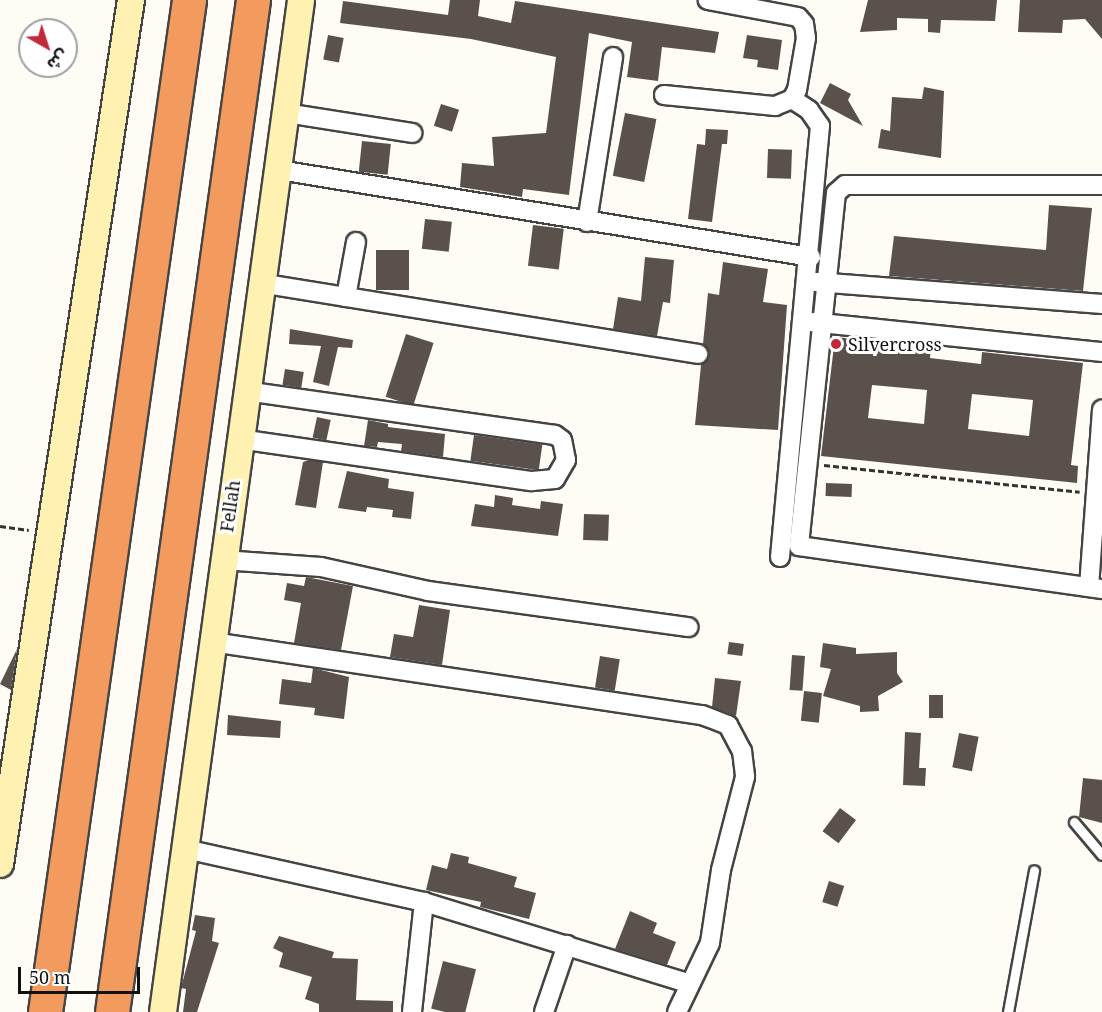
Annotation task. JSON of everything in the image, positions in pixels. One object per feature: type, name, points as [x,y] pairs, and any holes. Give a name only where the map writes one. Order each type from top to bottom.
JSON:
[{"type":"highway","points":[[45,1012],[189,0]]},
{"type":"highway","points":[[112,1012],[253,0]]},
{"type":"street","points":[[0,860],[130,0]]},
{"type":"street","name":"Fellah","points":[[163,1012],[260,283],[279,170],[301,0]]},
{"type":"street","points":[[708,0],[785,13],[804,24],[806,38],[792,99]]},
{"type":"street","points":[[587,222],[613,57]]},
{"type":"street","points":[[664,95],[775,106],[792,99]]},
{"type":"street","points":[[792,99],[808,110],[820,126],[811,256],[817,282]]},
{"type":"street","points":[[286,113],[412,133]]},
{"type":"street","points":[[279,170],[587,222],[811,256]]},
{"type":"street","points":[[780,557],[817,282],[836,194],[845,185],[1102,185]]},
{"type":"street","points":[[346,297],[356,242]]},
{"type":"street","points":[[817,282],[1102,304]]},
{"type":"street","points":[[260,283],[698,354]]},
{"type":"street","points":[[813,322],[1102,352]]},
{"type":"street","points":[[813,322],[807,463],[799,546],[1095,588],[1096,494],[1102,409]]},
{"type":"street","points":[[239,439],[532,481],[555,478],[566,459],[562,440],[555,435],[246,391]]},
{"type":"street","points":[[223,560],[321,567],[428,591],[689,627]]},
{"type":"street","points":[[212,642],[702,715],[728,725],[742,751],[745,777],[721,870],[710,943],[688,983],[678,1011]]},
{"type":"street","points":[[185,849],[424,902],[688,983]]},
{"type":"street","points":[[412,1012],[424,902]]},
{"type":"street","points":[[544,1012],[567,945]]},
{"type":"lane","points":[[1074,822],[1102,855]]},
{"type":"lane","points":[[1008,1012],[1034,870]]},
{"type":"path","points":[[807,463],[1096,494]]},
{"type":"path","points":[[0,526],[49,533]]},
{"type":"building","points":[[450,0],[480,0],[478,16],[511,23],[515,1],[719,32],[715,53],[662,47],[658,81],[627,77],[632,42],[589,33],[569,195],[523,189],[522,197],[460,187],[462,163],[494,166],[492,137],[546,133],[556,57],[471,39],[340,23],[343,1],[448,15]]},
{"type":"building","points":[[868,0],[997,0],[995,21],[941,20],[940,33],[928,32],[928,19],[897,18],[897,30],[860,32]]},
{"type":"building","points":[[1020,0],[1102,0],[1102,39],[1085,19],[1063,20],[1062,33],[1018,32]]},
{"type":"building","points":[[328,35],[344,38],[339,63],[323,60]]},
{"type":"building","points":[[747,35],[782,40],[778,70],[757,67],[758,60],[743,58]]},
{"type":"building","points":[[830,83],[851,94],[848,100],[863,126],[820,103]]},
{"type":"building","points":[[924,87],[944,91],[941,158],[878,148],[881,129],[890,131],[892,97],[922,99]]},
{"type":"building","points":[[441,104],[459,110],[452,132],[434,126]]},
{"type":"building","points":[[625,113],[656,119],[644,182],[613,176]]},
{"type":"building","points":[[706,129],[728,130],[727,144],[722,144],[712,222],[688,219],[697,144],[705,145]]},
{"type":"building","points":[[362,141],[391,144],[388,175],[359,172]]},
{"type":"building","points":[[768,149],[792,150],[791,179],[767,178]]},
{"type":"building","points":[[1049,205],[1092,208],[1083,291],[889,276],[894,236],[1046,250]]},
{"type":"building","points":[[425,219],[452,222],[449,252],[422,249]]},
{"type":"building","points":[[533,225],[564,229],[559,269],[528,266]]},
{"type":"building","points":[[376,250],[409,250],[409,290],[376,290]]},
{"type":"building","points":[[645,257],[674,260],[670,303],[663,302],[657,336],[613,329],[618,297],[641,301]]},
{"type":"building","points":[[723,262],[768,269],[763,302],[787,305],[778,430],[695,425],[701,365],[709,355],[703,344],[708,293],[719,295]]},
{"type":"building","points":[[290,329],[353,340],[352,348],[338,347],[329,386],[313,382],[321,346],[289,344]]},
{"type":"building","points":[[406,334],[434,343],[413,406],[386,397]]},
{"type":"building","points":[[835,337],[931,347],[930,358],[981,364],[982,352],[1083,363],[1071,465],[1078,466],[1077,483],[821,456]],"holes":[[[872,385],[927,390],[924,424],[868,418]],[[972,394],[1033,400],[1029,436],[968,429]]]},
{"type":"building","points":[[285,369],[304,372],[301,388],[282,385]]},
{"type":"building","points":[[317,417],[331,420],[326,440],[313,438]]},
{"type":"building","points":[[368,420],[388,424],[388,427],[445,434],[443,457],[401,451],[402,444],[378,442],[377,447],[364,446]]},
{"type":"building","points":[[474,435],[542,445],[539,470],[470,461]]},
{"type":"building","points":[[309,460],[323,462],[316,508],[295,505],[303,462]]},
{"type":"building","points":[[347,471],[389,479],[388,488],[414,492],[411,519],[392,517],[393,510],[367,507],[366,512],[338,508]]},
{"type":"building","points":[[826,483],[852,484],[852,497],[826,496]]},
{"type":"building","points":[[495,495],[513,498],[512,505],[540,509],[541,501],[563,504],[558,536],[471,526],[475,504],[494,507]]},
{"type":"building","points":[[584,514],[609,515],[608,541],[583,540]]},
{"type":"building","points":[[306,577],[353,586],[341,650],[294,643],[301,603],[284,600],[287,583],[304,586]]},
{"type":"building","points":[[419,605],[450,610],[442,665],[390,657],[394,634],[413,637]]},
{"type":"building","points":[[729,642],[744,644],[742,656],[727,654]]},
{"type":"building","points":[[823,643],[856,648],[856,654],[897,652],[897,673],[903,682],[878,696],[879,711],[860,712],[860,706],[823,696],[831,669],[820,667]]},
{"type":"building","points":[[17,649],[11,690],[0,684]]},
{"type":"building","points":[[792,655],[805,656],[803,691],[790,690]]},
{"type":"building","points":[[600,656],[620,659],[615,691],[595,688]]},
{"type":"building","points":[[313,668],[349,677],[344,719],[314,715],[315,708],[279,704],[282,679],[311,683]]},
{"type":"building","points":[[715,678],[741,681],[736,716],[712,707]]},
{"type":"building","points":[[804,691],[822,693],[819,723],[801,721]]},
{"type":"building","points":[[929,695],[943,695],[943,718],[929,718]]},
{"type":"building","points":[[228,715],[281,721],[280,738],[227,735]]},
{"type":"building","points":[[905,732],[921,733],[919,768],[926,768],[925,786],[903,785]]},
{"type":"building","points":[[959,733],[979,737],[972,771],[952,767]]},
{"type":"building","points":[[1083,778],[1102,780],[1102,823],[1079,817]]},
{"type":"building","points":[[840,808],[856,820],[839,843],[823,831]]},
{"type":"building","points":[[451,853],[469,857],[468,863],[517,877],[514,887],[536,893],[529,919],[480,907],[481,902],[426,890],[432,865],[447,869]]},
{"type":"building","points":[[829,881],[844,886],[837,907],[822,902]]},
{"type":"building","points":[[630,911],[657,923],[653,933],[676,942],[667,965],[615,949]]},
{"type":"building","points":[[195,915],[215,918],[212,941],[219,943],[197,1012],[183,1012],[186,989],[181,988],[196,931],[192,930]]},
{"type":"building","points":[[279,936],[334,952],[332,958],[358,959],[356,1000],[393,1001],[393,1012],[319,1012],[319,1004],[305,999],[312,977],[279,967],[283,953],[273,948]]},
{"type":"building","points":[[443,961],[476,969],[465,1012],[445,1012],[431,1009]]},
{"type":"place","name":"Silvercross","points":[[836,344]]}]
